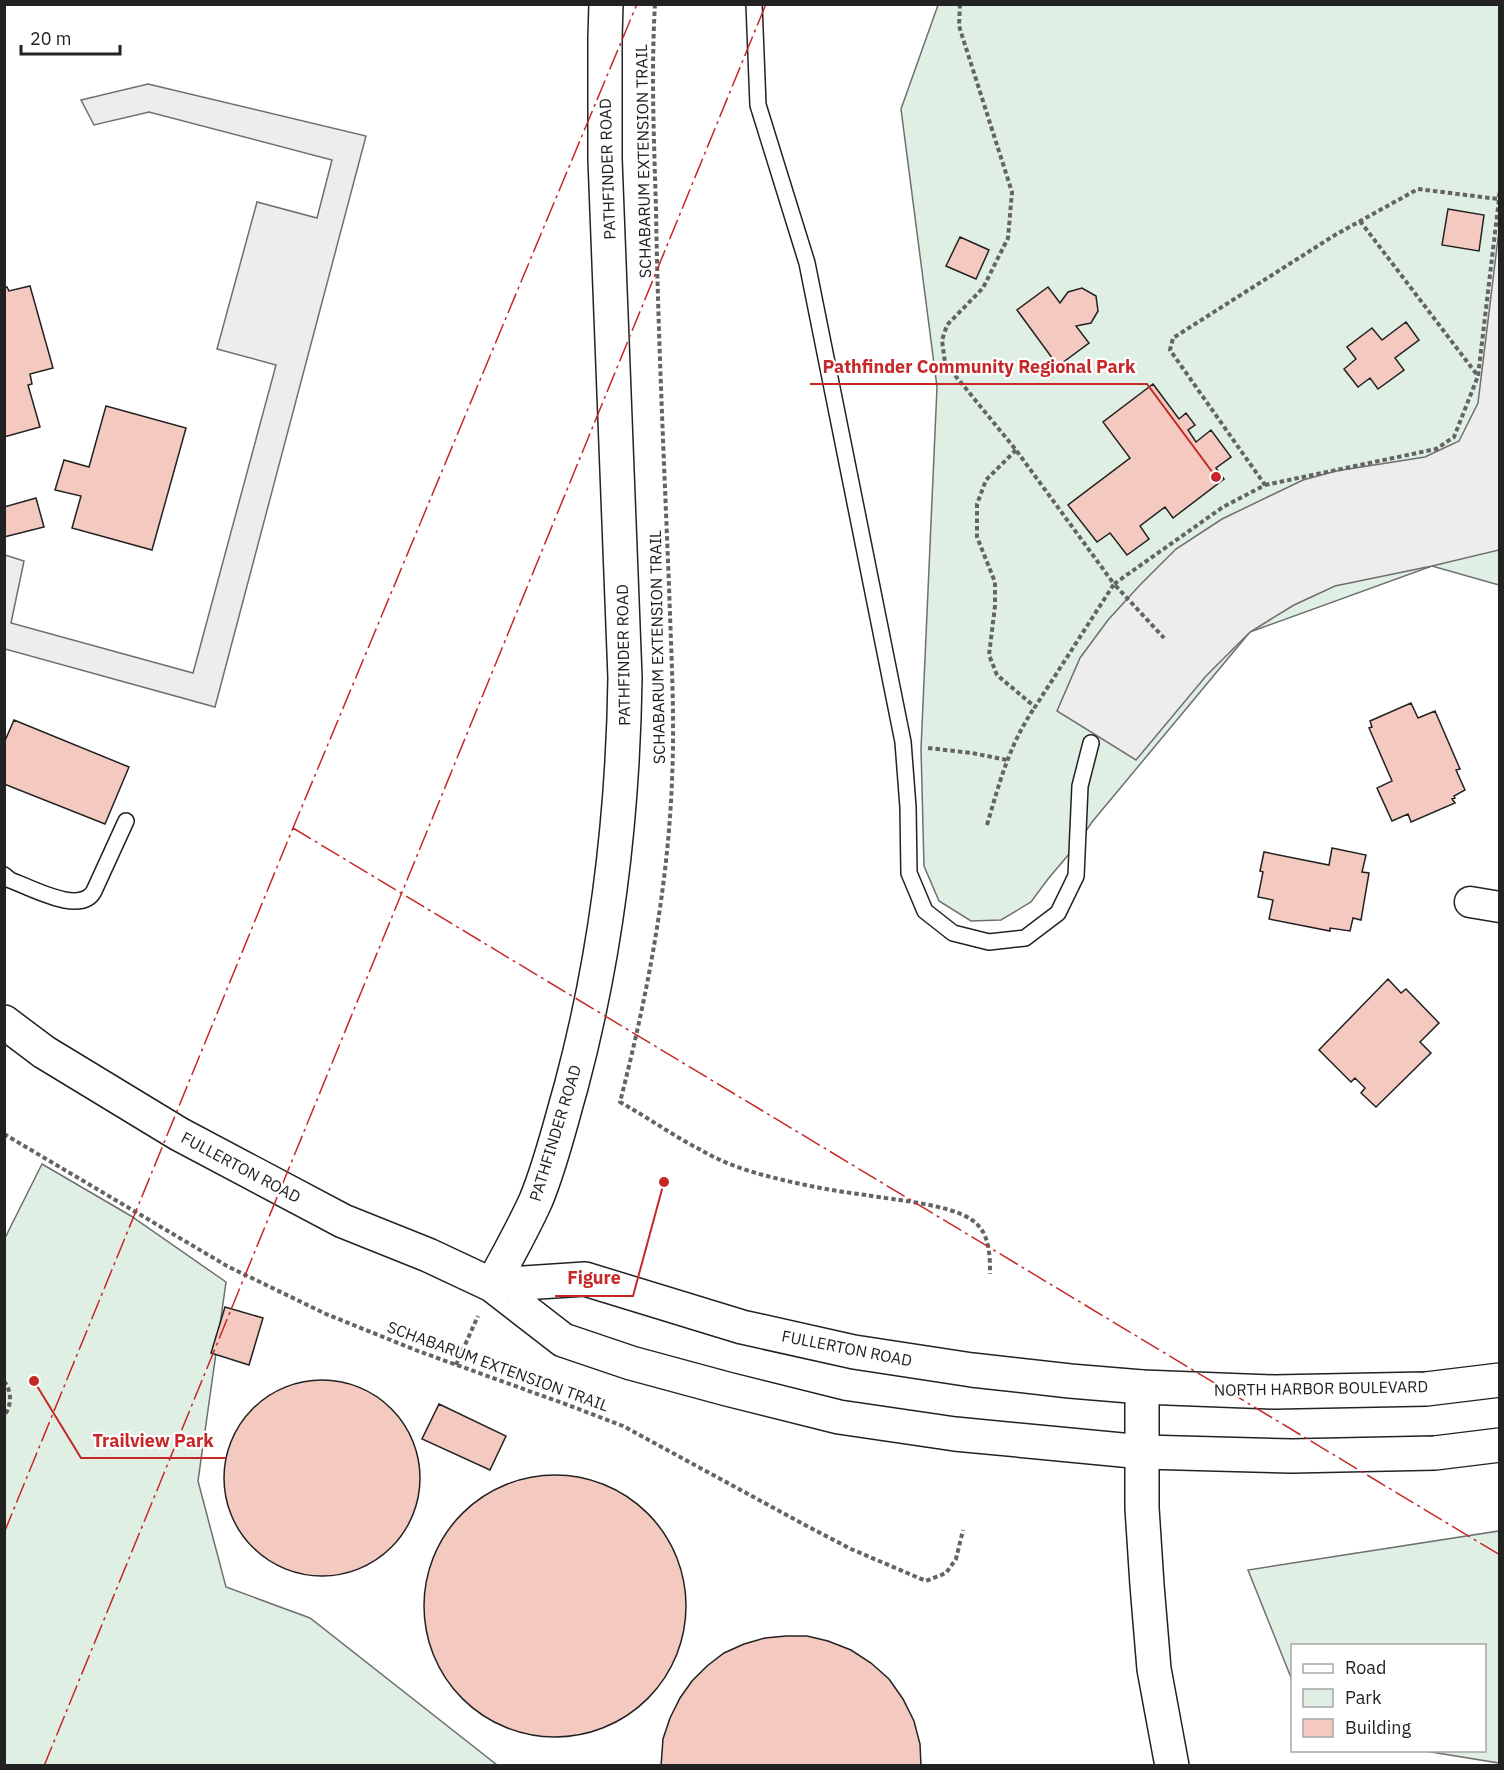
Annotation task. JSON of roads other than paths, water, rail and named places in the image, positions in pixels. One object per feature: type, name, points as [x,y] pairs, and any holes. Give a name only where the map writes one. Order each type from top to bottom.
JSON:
[{"type":"main road","name":"PATHFINDER ROAD","points":[[492,1285],[536,1200],[576,1068],[609,905],[619,816],[625,724],[625,659],[605,159],[606,4]]},
{"type":"main road","name":"FULLERTON ROAD","points":[[4,1022],[44,1052],[178,1134],[343,1221],[428,1255],[492,1285],[563,1340],[631,1363],[839,1416],[955,1434],[1143,1452]]},
{"type":"main road","name":"FULLERTON ROAD","points":[[492,1285],[585,1279],[742,1327],[854,1352],[972,1370],[1142,1387]]},
{"type":"main road","name":"NORTH HARBOR BOULEVARD","points":[[1142,1387],[1274,1392],[1426,1389],[1500,1380]]},
{"type":"main road","points":[[1142,1387],[1142,1508],[1154,1669],[1172,1766]]},
{"type":"main road","points":[[1143,1452],[1304,1456],[1436,1453],[1500,1445]]},
{"type":"street","points":[[1470,902],[1500,907]]},
{"type":"lane","points":[[754,4],[758,105],[807,263],[903,747],[908,807],[909,873],[925,911],[953,933],[989,942],[1025,938],[1058,913],[1076,876],[1080,786],[1091,743]]},
{"type":"lane","points":[[4,875],[62,900],[85,900],[91,897],[126,820]]},
{"type":"place","name":"Pathfinder Community Regional Park","points":[[1216,477]]},
{"type":"place","name":"Figure","points":[[664,1182]]},
{"type":"place","name":"Trailview Park","points":[[34,1381]]}]
